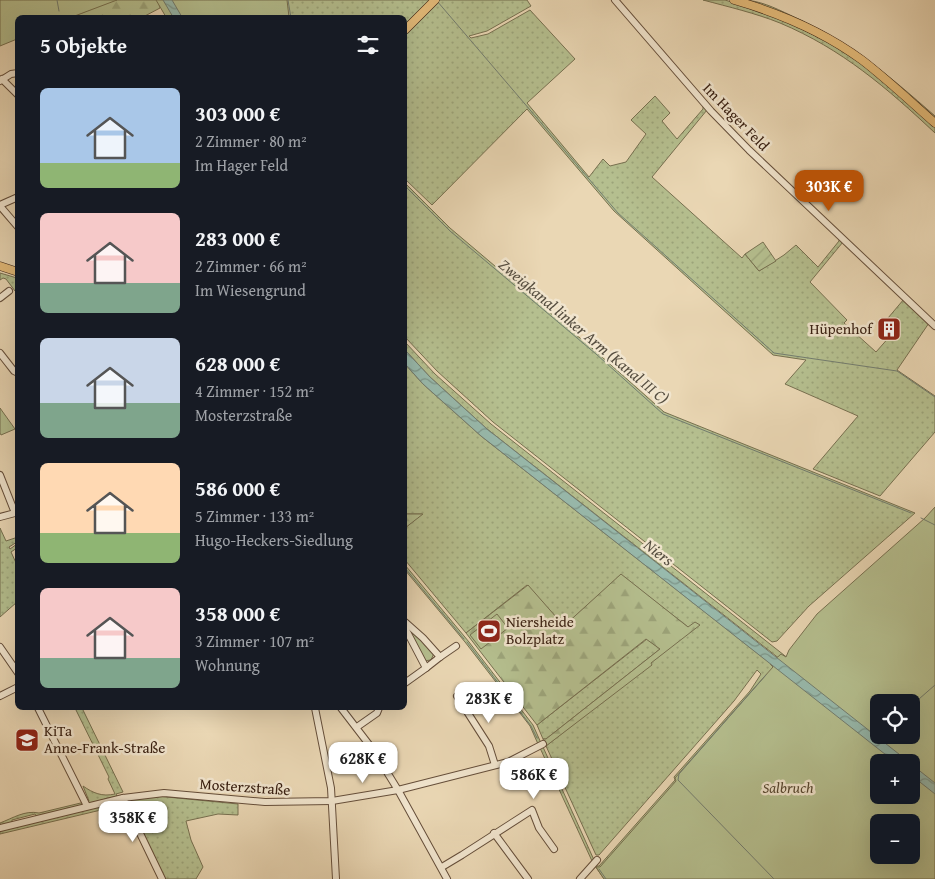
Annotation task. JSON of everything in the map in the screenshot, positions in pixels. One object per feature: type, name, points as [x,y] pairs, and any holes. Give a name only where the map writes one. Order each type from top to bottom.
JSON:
[{"type":"main road","points":[[734,0],[787,18],[820,34],[861,59],[935,123]]},
{"type":"main road","points":[[407,28],[434,1]]},
{"type":"main road","points":[[0,266],[15,271]]},
{"type":"street","name":"Im Hager Feld","points":[[615,0],[717,118],[935,326]]},
{"type":"street","points":[[15,73],[1,80],[15,92]]},
{"type":"street","points":[[15,198],[0,206],[15,224]]},
{"type":"street","points":[[0,298],[9,291]]},
{"type":"street","points":[[0,353],[15,372]]},
{"type":"street","points":[[0,475],[14,513],[0,517]]},
{"type":"street","points":[[407,624],[440,657]]},
{"type":"street","points":[[407,632],[426,668]]},
{"type":"street","points":[[407,682],[456,646]]},
{"type":"street","points":[[0,647],[15,669]]},
{"type":"street","points":[[0,696],[15,688]]},
{"type":"street","points":[[457,696],[489,746],[495,765]]},
{"type":"street","points":[[39,710],[87,806]]},
{"type":"street","points":[[315,710],[324,747],[332,801],[336,879]]},
{"type":"street","points":[[343,710],[357,728],[398,790],[442,866],[447,879]]},
{"type":"street","points":[[357,728],[378,710]]},
{"type":"street","name":"Mosterzstraße","points":[[0,828],[123,798],[164,793],[265,802],[332,801],[398,790],[508,762],[543,744]]},
{"type":"street","points":[[123,798],[162,879]]},
{"type":"street","points":[[442,866],[462,856],[494,833],[532,810],[539,828],[554,849]]},
{"type":"street","points":[[494,833],[528,879]]},
{"type":"street","points":[[580,879],[597,860]]},
{"type":"green space","points":[[0,0],[117,0],[77,15],[15,15],[15,40],[0,46]]},
{"type":"green space","points":[[112,0],[158,0],[160,8],[147,15],[77,15]]},
{"type":"green space","points":[[156,0],[287,0],[289,15],[165,15]]},
{"type":"green space","points":[[172,0],[432,0],[407,25],[407,15],[181,15]]},
{"type":"green space","points":[[440,0],[527,0],[531,6],[487,31],[469,36],[471,38],[488,34],[530,10],[575,59],[527,103],[589,177],[603,159],[610,166],[626,162],[646,134],[631,120],[655,96],[670,113],[662,121],[677,139],[703,109],[703,106],[707,110],[652,177],[742,258],[745,254],[759,271],[796,245],[818,267],[839,241],[839,238],[843,242],[810,282],[847,320],[844,323],[876,352],[898,327],[888,318],[904,299],[929,323],[897,370],[935,396],[935,432],[880,496],[813,469],[858,416],[785,384],[806,360],[773,355],[614,211],[527,109],[432,205],[407,181],[407,33]]},
{"type":"green space","points":[[703,0],[725,0],[751,8],[786,21],[837,47],[866,67],[935,126],[935,133],[881,85],[844,57],[824,45],[771,19]]},
{"type":"green space","points":[[742,0],[755,1],[773,7],[811,25],[849,47],[884,72],[935,116],[935,120],[866,60]]},
{"type":"green space","points":[[407,185],[450,228],[664,412],[915,513],[809,606],[777,641],[772,642],[493,422],[437,371],[407,339]]},
{"type":"green space","points":[[763,242],[776,261],[759,271],[745,254]]},
{"type":"green space","points":[[0,273],[15,277],[15,291],[6,279],[0,280]]},
{"type":"green space","points":[[407,344],[435,374],[491,424],[870,723],[870,730],[487,429],[430,377],[407,352]]},
{"type":"green space","points":[[407,366],[423,384],[481,436],[775,667],[870,754],[870,766],[604,879],[595,866],[599,866],[675,780],[674,777],[750,691],[761,674],[757,670],[734,701],[599,855],[596,855],[546,746],[650,664],[688,627],[621,575],[564,626],[527,585],[466,633],[407,562],[407,526],[422,514],[407,514]]},
{"type":"green space","points":[[0,408],[15,429],[1,435],[0,433]]},
{"type":"green space","name":"Salbruch","points":[[935,507],[935,879],[604,879],[596,867],[600,867],[676,781],[675,778],[773,667],[770,664],[781,654],[786,657],[789,650],[817,614]]},
{"type":"green space","points":[[407,514],[423,514],[407,526]]},
{"type":"green space","points":[[0,528],[6,541],[15,538],[15,543],[9,547],[10,549],[15,545],[15,549],[11,552],[15,561],[15,604],[0,617]]},
{"type":"green space","points":[[407,567],[469,642],[533,725],[541,743],[538,744],[530,726],[465,642],[407,572]]},
{"type":"green space","points":[[621,574],[688,627],[695,622],[700,625],[651,663],[652,665],[546,746],[543,739],[546,739],[660,649],[646,639],[537,725],[466,633],[528,585],[564,626]]},
{"type":"green space","name":"Niersheide Bolzplatz","points":[[497,614],[508,628],[481,649],[470,635]]},
{"type":"green space","points":[[407,626],[434,653],[431,660],[423,661]]},
{"type":"green space","points":[[647,639],[660,649],[546,739],[543,739],[537,725]]},
{"type":"green space","points":[[76,710],[83,710],[123,792],[116,794],[117,796],[37,817],[35,814],[12,820],[12,823],[0,826],[0,823],[24,814],[39,813],[89,801],[83,786],[98,794],[115,794],[108,779],[109,777]]},
{"type":"green space","points":[[543,747],[594,860],[592,861],[540,748]]},
{"type":"green space","points":[[157,796],[238,804],[238,815],[218,814],[186,821],[191,840],[203,867],[196,879],[165,879],[127,800]]},
{"type":"green space","points":[[117,802],[122,805],[0,834],[0,831]]},
{"type":"water","points":[[163,0],[172,0],[181,15],[172,15]]},
{"type":"water","points":[[407,352],[430,377],[487,429],[870,731],[870,742],[481,436],[423,384],[407,366]]},
{"type":"water","points":[[872,744],[886,744],[899,754],[885,754]]},
{"type":"water","points":[[920,771],[935,783],[935,794],[920,782]]},
{"type":"waterway","points":[[57,0],[59,11]]},
{"type":"waterway","name":"Zweigkanal linker Arm (Kanal III C)","points":[[288,0],[290,15]]},
{"type":"waterway","points":[[437,1],[618,213],[774,353],[897,371],[935,397]]},
{"type":"waterway","name":"Zweigkanal linker Arm (Kanal III C)","points":[[407,188],[450,231],[596,354],[663,414],[911,513]]},
{"type":"waterway","name":"Zweigkanal linker Arm (Kanal III C)","points":[[921,518],[935,525]]},
{"type":"waterway","points":[[407,570],[464,639]]},
{"type":"waterway","points":[[467,642],[531,726],[537,738]]},
{"type":"waterway","points":[[766,675],[679,774],[678,780],[774,879]]},
{"type":"waterway","points":[[920,698],[935,685]]},
{"type":"waterway","points":[[599,869],[606,879]]},
{"type":"place","name":"Hüpenhof","points":[[889,329]]},
{"type":"place","name":"Niersheide Bolzplatz","points":[[489,631]]},
{"type":"place","name":"KiTa Anne-Frank-Straße","points":[[27,740]]},
{"type":"water label","name":"Niers","points":[[659,552]]}]
